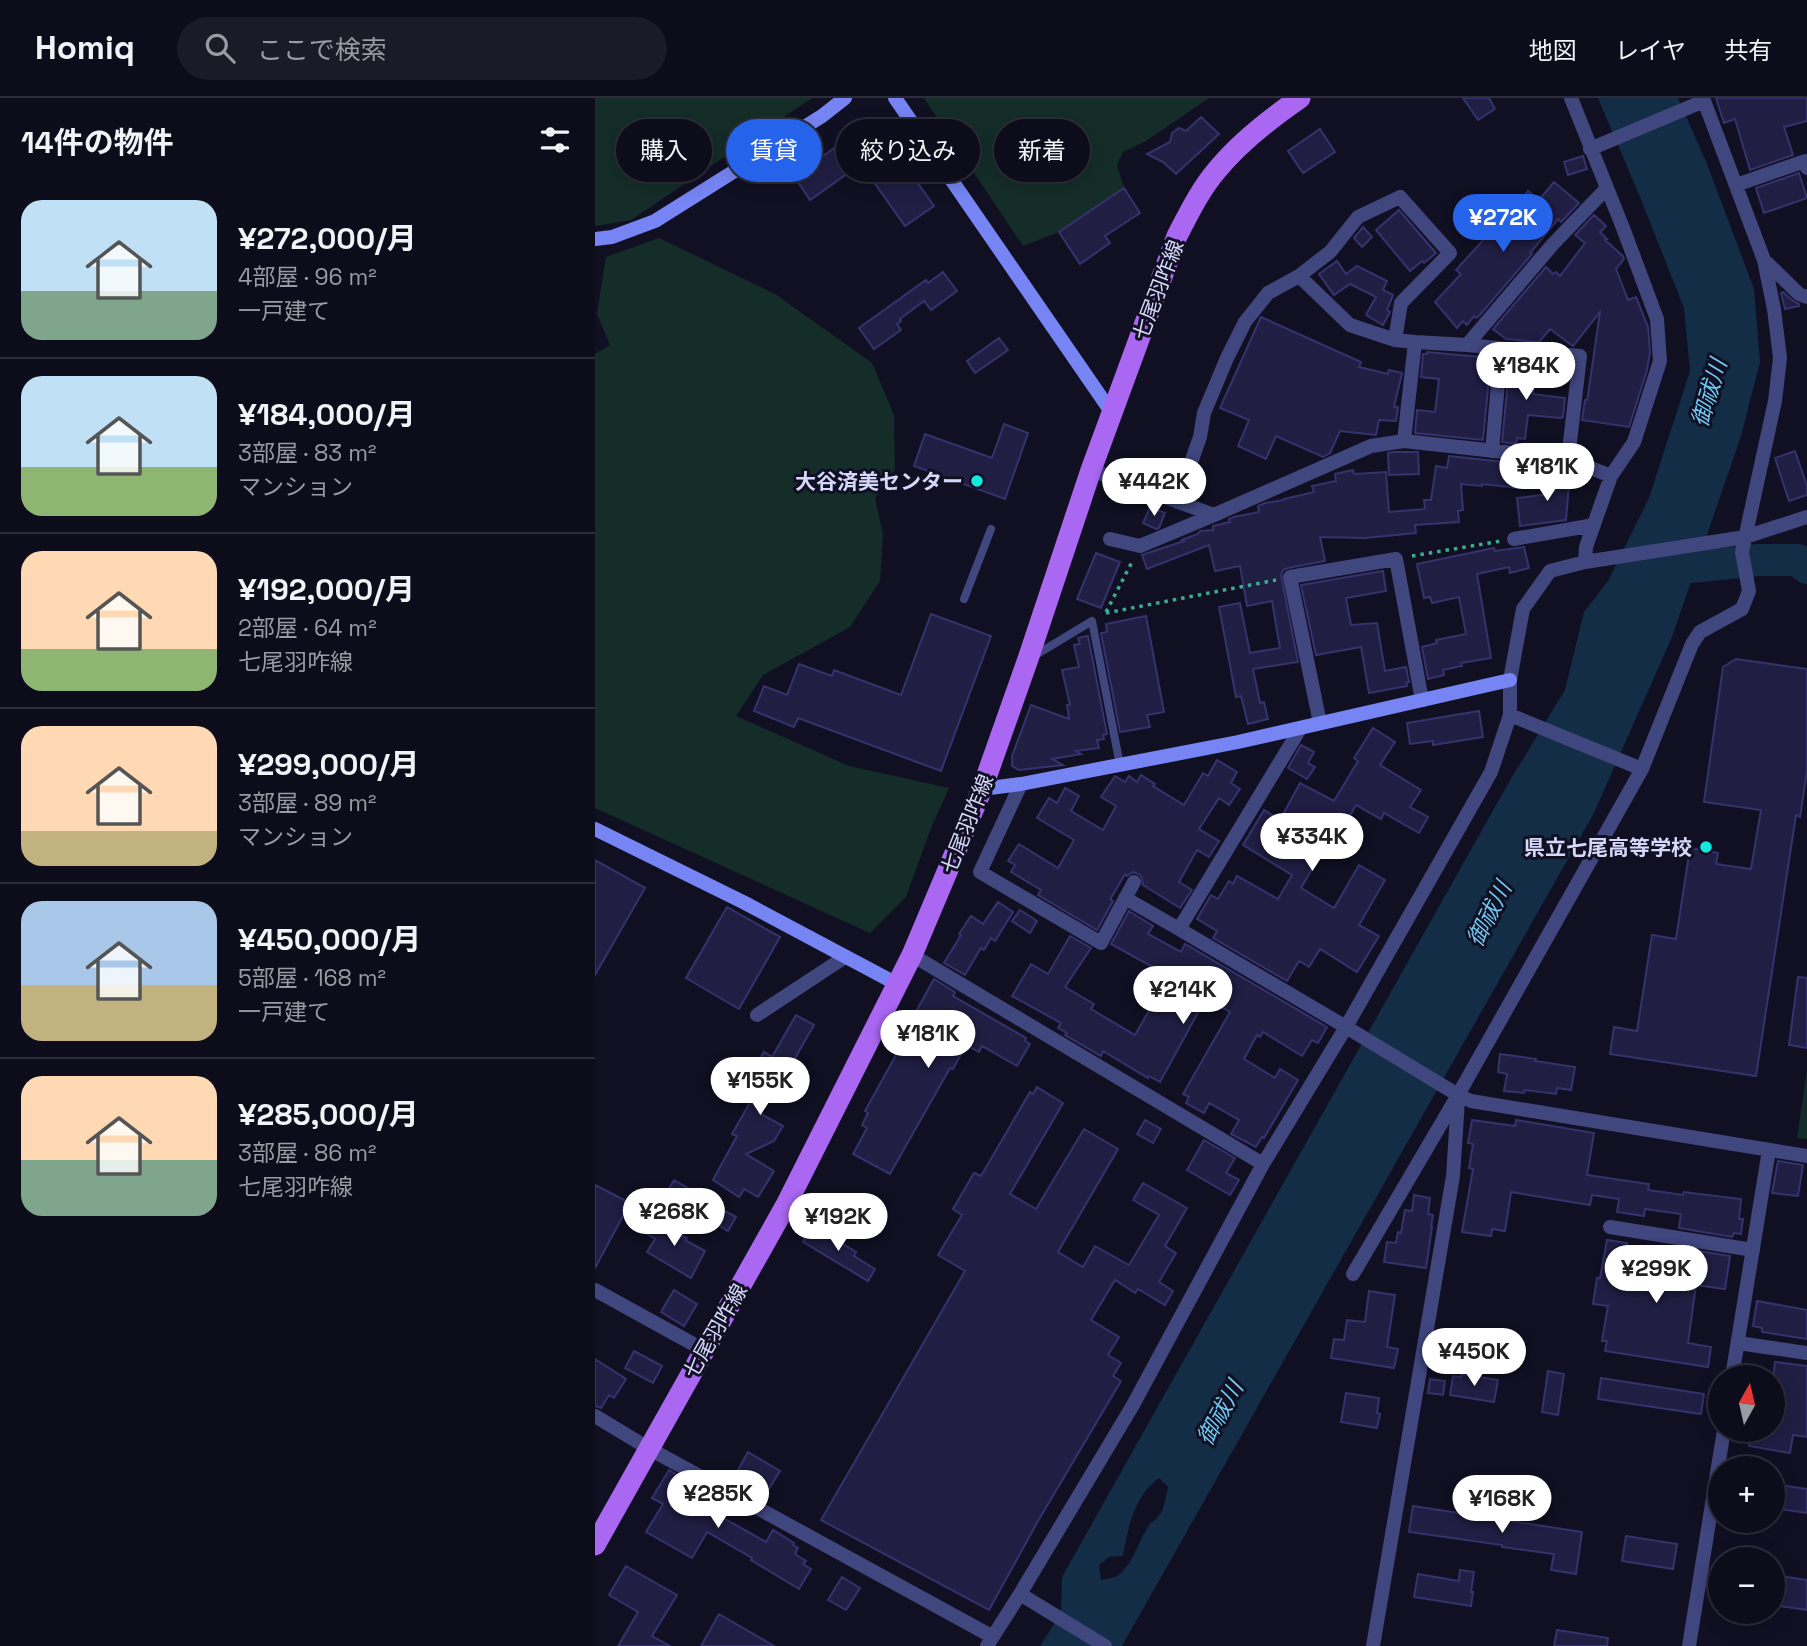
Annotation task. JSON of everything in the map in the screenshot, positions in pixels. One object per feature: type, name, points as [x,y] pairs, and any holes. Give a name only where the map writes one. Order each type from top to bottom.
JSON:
[{"type":"main road","name":"七尾羽咋線","points":[[595,1545],[786,1205],[912,955],[982,789],[1091,470],[1177,236],[1217,170],[1249,138],[1300,98]]},
{"type":"street","points":[[595,239],[612,237],[655,221],[822,116],[845,98]]},
{"type":"street","points":[[895,98],[1112,413]]},
{"type":"street","points":[[1571,98],[1657,319],[1660,361],[1634,442],[1611,476],[1586,547],[1585,562]]},
{"type":"street","points":[[1353,1274],[1458,1095],[1642,769],[1692,644],[1700,632],[1742,609],[1749,591],[1742,552],[1775,401],[1780,358],[1764,260],[1703,100],[1590,149]]},
{"type":"street","points":[[1736,185],[1805,161],[1807,168]]},
{"type":"street","points":[[1467,345],[1553,244],[1607,188]]},
{"type":"street","points":[[1177,502],[1200,437],[1204,414],[1245,321],[1268,293],[1299,276],[1330,252],[1358,217],[1400,197],[1450,253],[1401,303],[1395,340]]},
{"type":"street","points":[[1764,260],[1799,293],[1807,297]]},
{"type":"street","points":[[1299,276],[1350,325],[1395,340],[1580,356],[1568,460]]},
{"type":"street","points":[[1404,441],[1415,342]]},
{"type":"street","points":[[1492,451],[1501,349]]},
{"type":"street","points":[[1110,539],[1140,545],[1371,446],[1404,441],[1568,460],[1611,476]]},
{"type":"street","points":[[1091,470],[1214,515]]},
{"type":"street","points":[[595,1416],[990,1642],[1133,1405],[1263,1164],[1346,1027],[1491,772],[1510,715],[1510,680],[1523,609],[1550,571],[1585,562],[1745,537],[1807,517]]},
{"type":"street","points":[[1514,539],[1594,525]]},
{"type":"street","points":[[1320,723],[1290,577],[1396,559],[1422,700]]},
{"type":"street","points":[[982,789],[1021,784],[1300,729],[1510,680]]},
{"type":"street","points":[[1510,715],[1642,769]]},
{"type":"street","points":[[1179,929],[1300,729]]},
{"type":"street","points":[[1021,784],[979,872],[1101,943],[1134,882]]},
{"type":"street","points":[[595,829],[745,903],[897,984]]},
{"type":"street","points":[[1125,898],[1471,1101],[1807,1156]]},
{"type":"street","points":[[912,955],[1263,1164]]},
{"type":"street","points":[[757,1015],[845,957]]},
{"type":"street","points":[[1373,1646],[1453,1176],[1458,1095]]},
{"type":"street","points":[[1734,1365],[1769,1150]]},
{"type":"street","points":[[1611,1227],[1753,1250]]},
{"type":"street","points":[[595,1290],[704,1350]]},
{"type":"street","points":[[1738,1343],[1807,1353]]},
{"type":"street","points":[[1689,1646],[1722,1442]]},
{"type":"street","points":[[1020,1594],[1105,1646]]},
{"type":"lane","points":[[964,599],[991,529]]},
{"type":"lane","points":[[1028,659],[1092,621],[1121,765]]},
{"type":"path","points":[[1396,559],[1514,539]]},
{"type":"path","points":[[1106,613],[1140,545]]},
{"type":"path","points":[[1092,621],[1106,613],[1290,577]]},
{"type":"green space","points":[[595,98],[812,98],[781,119],[726,119],[726,156],[712,165],[712,119],[616,119],[616,182],[687,182],[631,220],[595,226]]},
{"type":"green space","points":[[924,98],[1209,98],[1146,141],[1123,152],[1117,165],[1124,188],[1059,232],[1023,246],[980,182],[980,119],[938,119]]},
{"type":"green space","points":[[659,238],[775,294],[872,363],[894,415],[895,469],[875,498],[883,534],[880,581],[850,627],[763,675],[736,716],[849,766],[949,788],[906,897],[870,933],[595,808],[595,354],[610,345],[597,314],[606,257]]},
{"type":"green space","points":[[1807,1070],[1807,1139],[1797,1138]]},
{"type":"water","points":[[1598,98],[1678,98],[1707,164],[1754,289],[1760,362],[1741,436],[1672,637],[1594,813],[1122,1646],[1040,1646],[1061,1613],[1062,1577],[1509,782],[1565,690],[1584,612],[1608,581],[1649,498],[1690,371],[1684,308]],"holes":[[[1283,1288],[1287,1289],[1285,1306],[1278,1329],[1255,1378],[1239,1387],[1238,1376],[1252,1349],[1257,1331]],[[1159,1478],[1168,1487],[1161,1512],[1149,1525],[1122,1572],[1115,1577],[1101,1580],[1099,1565],[1109,1557],[1123,1556],[1133,1513],[1150,1485]]]},
{"type":"building","points":[[1463,98],[1489,98],[1495,109],[1478,120]]},
{"type":"building","points":[[1716,98],[1807,98],[1807,121],[1784,127],[1793,155],[1750,170],[1735,119],[1724,123]]},
{"type":"building","points":[[1201,117],[1219,134],[1176,174],[1163,162],[1147,154],[1170,142],[1172,133],[1179,128],[1186,131]]},
{"type":"building","points":[[1320,129],[1335,152],[1303,173],[1288,151]]},
{"type":"building","points":[[836,147],[836,182],[810,200],[798,182],[822,182],[822,157]]},
{"type":"building","points":[[1583,156],[1587,169],[1568,175],[1564,162]]},
{"type":"building","points":[[1799,173],[1807,198],[1764,213],[1756,188]]},
{"type":"building","points":[[874,182],[917,182],[934,206],[905,226]]},
{"type":"building","points":[[1554,182],[1579,203],[1561,222],[1558,219],[1479,316],[1474,316],[1467,325],[1463,321],[1457,328],[1435,302],[1461,274],[1456,270],[1528,191],[1539,200]]},
{"type":"building","points":[[1124,188],[1140,213],[1105,236],[1110,243],[1080,264],[1059,232]]},
{"type":"building","points":[[1399,210],[1436,253],[1410,271],[1376,230]]},
{"type":"building","points":[[1594,215],[1606,226],[1600,232],[1607,239],[1605,240],[1623,256],[1624,259],[1616,269],[1628,300],[1636,297],[1648,327],[1650,352],[1647,370],[1629,427],[1582,420],[1600,312],[1573,346],[1550,329],[1539,342],[1506,339],[1493,329],[1546,267],[1553,274],[1556,272],[1560,276],[1585,243],[1575,235]]},
{"type":"building","points":[[1363,227],[1372,237],[1362,247],[1354,238]]},
{"type":"building","points":[[1337,261],[1346,274],[1357,266],[1387,281],[1383,290],[1393,295],[1387,310],[1390,312],[1383,325],[1366,315],[1376,297],[1350,284],[1334,295],[1319,274]]},
{"type":"building","points":[[943,272],[957,291],[931,310],[924,301],[900,319],[897,324],[901,330],[874,349],[859,328],[926,280],[928,283]]},
{"type":"building","points":[[1781,293],[1799,306],[1785,309]]},
{"type":"building","points":[[1261,317],[1361,362],[1359,367],[1388,374],[1389,370],[1402,373],[1394,407],[1398,407],[1396,421],[1379,420],[1376,435],[1340,431],[1330,453],[1323,457],[1276,436],[1266,459],[1238,446],[1249,420],[1220,408]]},
{"type":"building","points":[[999,338],[1008,350],[975,373],[967,361]]},
{"type":"building","points":[[1427,352],[1491,358],[1483,440],[1415,433],[1417,410],[1435,412],[1439,379],[1421,377],[1423,354]]},
{"type":"building","points":[[1510,360],[1537,364],[1533,394],[1565,398],[1561,418],[1528,415],[1525,439],[1517,438],[1516,444],[1502,442]]},
{"type":"building","points":[[1004,424],[1028,433],[1005,499],[914,466],[925,434],[992,458]]},
{"type":"building","points":[[1795,451],[1807,486],[1807,495],[1789,501],[1775,458]]},
{"type":"building","points":[[1418,452],[1419,474],[1389,475],[1388,453]]},
{"type":"building","points":[[1449,456],[1520,466],[1518,488],[1461,484],[1463,510],[1458,511],[1459,522],[1415,525],[1416,533],[1365,538],[1320,537],[1325,561],[1288,568],[1283,570],[1281,575],[1298,662],[1253,669],[1260,703],[1264,702],[1268,719],[1248,724],[1241,696],[1236,697],[1219,607],[1240,603],[1250,653],[1280,648],[1272,601],[1247,606],[1240,566],[1215,571],[1209,545],[1147,569],[1142,555],[1184,541],[1182,540],[1200,531],[1213,530],[1213,526],[1230,522],[1229,519],[1234,517],[1259,512],[1258,506],[1265,503],[1314,492],[1312,486],[1336,481],[1335,474],[1353,470],[1354,474],[1386,472],[1389,512],[1425,509],[1424,500],[1431,500],[1436,466],[1447,468]]},
{"type":"building","points":[[1553,470],[1570,472],[1566,520],[1520,526],[1517,498],[1550,494]]},
{"type":"building","points":[[1150,507],[1165,513],[1159,528],[1143,523]]},
{"type":"building","points":[[1524,547],[1529,568],[1510,573],[1509,567],[1477,574],[1491,658],[1461,663],[1462,666],[1443,670],[1444,675],[1428,679],[1422,647],[1437,643],[1436,640],[1466,634],[1459,597],[1432,603],[1430,597],[1424,598],[1417,564],[1494,548],[1495,551]]},
{"type":"building","points":[[1096,553],[1120,562],[1101,608],[1077,599]]},
{"type":"building","points":[[1383,571],[1386,591],[1346,598],[1351,625],[1377,623],[1385,671],[1406,667],[1409,682],[1406,683],[1407,686],[1369,693],[1361,647],[1316,655],[1301,585]]},
{"type":"building","points":[[931,614],[991,636],[941,771],[798,718],[794,727],[754,711],[764,686],[787,695],[799,664],[832,676],[834,670],[901,695]]},
{"type":"building","points":[[1146,616],[1164,712],[1147,715],[1150,727],[1120,732],[1101,633],[1107,632],[1106,624]]},
{"type":"building","points":[[1088,636],[1107,734],[1103,735],[1104,739],[1097,740],[1099,748],[1076,751],[1081,754],[1052,759],[1063,765],[1019,770],[1012,766],[1012,756],[1031,705],[1069,719],[1067,705],[1070,705],[1062,670],[1079,667],[1074,645],[1080,644],[1078,638]]},
{"type":"building","points":[[1736,659],[1807,669],[1807,771],[1800,817],[1796,815],[1756,1076],[1610,1054],[1614,1027],[1637,1031],[1652,935],[1676,939],[1690,848],[1718,853],[1716,864],[1751,869],[1761,810],[1704,802],[1723,667]]},
{"type":"building","points":[[1479,711],[1483,737],[1433,745],[1433,741],[1410,744],[1407,723]]},
{"type":"building","points":[[1373,728],[1395,742],[1380,765],[1421,790],[1410,807],[1428,817],[1419,833],[1384,813],[1381,819],[1356,805],[1348,819],[1343,816],[1301,888],[1334,908],[1359,865],[1385,880],[1359,925],[1379,936],[1357,972],[1320,949],[1309,967],[1299,961],[1287,981],[1213,938],[1217,931],[1197,919],[1211,895],[1218,899],[1229,881],[1233,884],[1237,876],[1278,899],[1292,875],[1243,845],[1264,810],[1280,820],[1300,783],[1334,801],[1358,761],[1354,758]]},
{"type":"building","points":[[1301,745],[1314,752],[1308,763],[1315,767],[1307,779],[1288,768]]},
{"type":"building","points":[[1217,760],[1237,772],[1231,783],[1240,789],[1229,805],[1219,798],[1199,829],[1219,841],[1209,857],[1197,850],[1179,882],[1192,890],[1180,908],[1143,885],[1139,874],[1125,874],[1097,930],[1038,895],[1041,890],[1011,872],[1015,865],[1008,861],[1019,844],[1058,868],[1074,840],[1037,818],[1049,798],[1057,803],[1065,788],[1079,796],[1071,811],[1103,830],[1116,806],[1101,797],[1115,776],[1125,782],[1129,776],[1137,782],[1141,775],[1155,784],[1153,786],[1184,805],[1203,773],[1208,776]]},
{"type":"building","points":[[595,860],[645,888],[595,975]]},
{"type":"building","points":[[998,902],[1013,912],[995,941],[991,938],[984,950],[981,948],[965,975],[944,963],[971,916],[983,924]]},
{"type":"building","points":[[727,907],[780,937],[739,1009],[686,978]]},
{"type":"building","points":[[1020,910],[1037,921],[1030,933],[1012,921]]},
{"type":"building","points":[[1129,911],[1153,926],[1148,934],[1181,952],[1185,944],[1327,1027],[1318,1043],[1312,1040],[1302,1056],[1263,1032],[1260,1037],[1257,1035],[1244,1059],[1275,1078],[1280,1069],[1298,1080],[1256,1147],[1231,1134],[1239,1120],[1209,1103],[1204,1113],[1186,1103],[1189,1097],[1183,1094],[1230,1012],[1206,998],[1160,1082],[1149,1076],[1148,1078],[1103,1051],[1101,1056],[1065,1035],[1067,1033],[1058,1028],[1061,1023],[1012,996],[1031,964],[1048,974],[1070,936],[1091,948],[1065,987],[1094,1004],[1091,1009],[1135,1035],[1169,976],[1111,944]]},
{"type":"building","points":[[1798,977],[1807,978],[1807,1048],[1789,1045]]},
{"type":"building","points":[[934,979],[955,992],[953,996],[1026,1038],[1025,1041],[1030,1044],[1017,1066],[982,1046],[979,1052],[966,1045],[953,1069],[950,1068],[890,1174],[853,1154],[867,1128],[862,1125],[868,1113],[865,1111],[916,1019],[913,1017]]},
{"type":"building","points":[[796,1015],[814,1025],[759,1113],[783,1126],[774,1141],[746,1154],[774,1171],[758,1197],[744,1189],[739,1197],[713,1180],[737,1136],[732,1134],[756,1092],[744,1086],[764,1052],[772,1057]]},
{"type":"building","points":[[1500,1054],[1575,1067],[1571,1090],[1557,1088],[1556,1094],[1525,1090],[1524,1093],[1504,1091],[1507,1074],[1498,1072]]},
{"type":"building","points":[[1037,1087],[1063,1103],[1010,1194],[1036,1209],[1084,1129],[1118,1149],[1058,1252],[1083,1267],[1095,1246],[1129,1265],[1159,1215],[1133,1200],[1143,1183],[1187,1208],[1165,1246],[1176,1253],[1159,1282],[1173,1291],[1165,1305],[1138,1289],[1135,1293],[1115,1280],[1091,1320],[1119,1337],[1108,1355],[1121,1363],[1113,1376],[1121,1381],[989,1610],[821,1520],[965,1271],[938,1255],[962,1215],[953,1209],[974,1173],[981,1176],[1030,1092],[1033,1094]]},
{"type":"building","points":[[1145,1120],[1161,1129],[1153,1143],[1137,1134]]},
{"type":"building","points":[[1472,1120],[1515,1126],[1516,1120],[1594,1133],[1587,1175],[1649,1184],[1648,1190],[1741,1199],[1741,1234],[1734,1233],[1732,1237],[1679,1228],[1681,1214],[1645,1209],[1644,1216],[1617,1212],[1619,1199],[1592,1195],[1590,1205],[1511,1192],[1505,1231],[1492,1229],[1491,1236],[1462,1232],[1473,1169],[1469,1168],[1473,1144],[1468,1143]]},
{"type":"building","points":[[1204,1140],[1235,1158],[1226,1173],[1239,1180],[1230,1195],[1187,1170]]},
{"type":"building","points":[[1778,1161],[1803,1165],[1798,1196],[1772,1193]]},
{"type":"building","points":[[674,1180],[695,1192],[686,1207],[665,1195]]},
{"type":"building","points":[[595,1185],[630,1203],[595,1268]]},
{"type":"building","points":[[1414,1195],[1430,1198],[1428,1214],[1433,1215],[1426,1268],[1384,1262],[1387,1242],[1396,1243],[1398,1232],[1401,1233],[1405,1210],[1412,1211]]},
{"type":"building","points":[[721,1209],[736,1217],[728,1231],[714,1223]]},
{"type":"building","points":[[657,1216],[674,1225],[671,1230],[705,1251],[691,1278],[647,1252],[655,1239],[647,1234]]},
{"type":"building","points":[[812,1226],[856,1252],[854,1256],[875,1269],[868,1281],[803,1242]]},
{"type":"building","points":[[1607,1240],[1627,1243],[1626,1247],[1630,1248],[1628,1260],[1635,1262],[1631,1282],[1668,1287],[1674,1247],[1730,1256],[1725,1289],[1696,1285],[1688,1343],[1711,1347],[1708,1367],[1605,1351],[1607,1341],[1602,1341],[1608,1306],[1593,1304],[1597,1278],[1600,1278]]},
{"type":"building","points":[[674,1290],[697,1304],[684,1326],[661,1312]]},
{"type":"building","points":[[1369,1291],[1395,1295],[1387,1347],[1398,1349],[1394,1368],[1331,1358],[1334,1339],[1344,1340],[1347,1320],[1365,1322]]},
{"type":"building","points":[[1757,1301],[1807,1310],[1807,1339],[1762,1332],[1762,1328],[1753,1326]]},
{"type":"building","points":[[634,1351],[662,1366],[653,1383],[625,1368]]},
{"type":"building","points":[[595,1359],[626,1379],[614,1398],[609,1395],[601,1408],[595,1406]]},
{"type":"building","points":[[1775,1362],[1807,1366],[1807,1437],[1793,1435],[1790,1453],[1749,1446],[1750,1442],[1785,1442],[1785,1365],[1775,1365]]},
{"type":"building","points":[[1548,1371],[1564,1374],[1558,1415],[1542,1412]]},
{"type":"building","points":[[1461,1374],[1498,1380],[1494,1402],[1450,1395],[1453,1376],[1461,1377]]},
{"type":"building","points":[[1601,1378],[1704,1394],[1701,1414],[1598,1399]]},
{"type":"building","points":[[1430,1379],[1445,1381],[1443,1395],[1428,1393]]},
{"type":"building","points":[[1346,1393],[1379,1398],[1377,1428],[1341,1422]]},
{"type":"building","points":[[748,1452],[780,1471],[768,1490],[737,1472]]},
{"type":"building","points":[[669,1470],[717,1501],[711,1511],[766,1542],[773,1530],[794,1543],[798,1548],[795,1554],[806,1561],[803,1564],[811,1569],[799,1589],[707,1532],[692,1558],[646,1532],[663,1504],[652,1498]]},
{"type":"building","points":[[1785,1486],[1807,1489],[1807,1513],[1785,1510]]},
{"type":"building","points":[[1413,1506],[1582,1532],[1576,1574],[1551,1570],[1554,1554],[1409,1532]]},
{"type":"building","points":[[1626,1536],[1677,1544],[1673,1569],[1622,1561]]},
{"type":"building","points":[[626,1566],[677,1595],[652,1636],[670,1646],[618,1646],[638,1612],[609,1595]]},
{"type":"building","points":[[1460,1570],[1474,1572],[1471,1606],[1414,1597],[1418,1574],[1459,1581]]},
{"type":"building","points":[[842,1577],[860,1588],[846,1610],[828,1600]]},
{"type":"building","points":[[1785,1577],[1807,1580],[1807,1610],[1785,1607]]},
{"type":"building","points":[[719,1614],[774,1646],[701,1646]]},
{"type":"building","points":[[1557,1630],[1608,1638],[1607,1646],[1554,1646]]},
{"type":"waterway","points":[[1653,571],[1758,560],[1798,560],[1807,568]]},
{"type":"waterway","name":"御祓川","points":[[1217,1420],[1308,1257]]},
{"type":"place","name":"大谷済美センター","points":[[977,481]]},
{"type":"place","name":"県立七尾高等学校","points":[[1706,847]]}]
